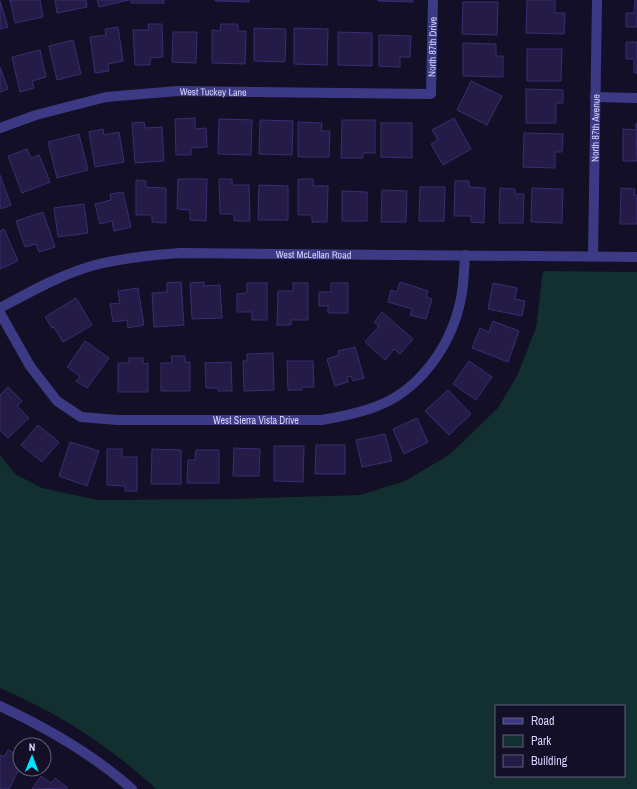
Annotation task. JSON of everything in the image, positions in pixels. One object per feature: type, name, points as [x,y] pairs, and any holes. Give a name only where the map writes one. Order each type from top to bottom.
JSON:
[{"type":"street","name":"North 87th Drive","points":[[431,94],[433,0]]},
{"type":"street","name":"North 87th Avenue","points":[[593,256],[596,0]]},
{"type":"street","name":"West Tuckey Lane","points":[[0,128],[36,115],[113,96],[178,91],[431,94]]},
{"type":"street","points":[[595,97],[637,98]]},
{"type":"street","name":"West McLellan Road","points":[[0,308],[29,292],[87,268],[136,257],[211,252],[637,256]]},
{"type":"street","name":"West Sierra Vista Drive","points":[[0,313],[30,366],[57,401],[81,417],[117,420],[322,420],[349,415],[377,407],[405,390],[434,362],[457,315],[461,301],[465,255]]},
{"type":"street","points":[[0,706],[60,737],[101,764],[132,789]]},
{"type":"green space","points":[[543,271],[637,272],[637,789],[156,789],[102,745],[82,732],[42,708],[0,688],[0,455],[15,474],[42,488],[98,500],[233,499],[360,495],[405,481],[449,455],[498,408],[517,376],[536,328]]},
{"type":"building","points":[[10,0],[40,0],[43,17],[15,23]]},
{"type":"building","points":[[55,0],[86,0],[87,7],[57,13]]},
{"type":"building","points":[[97,0],[129,0],[99,7]]},
{"type":"building","points":[[131,0],[164,0],[164,3],[131,3]]},
{"type":"building","points":[[249,0],[249,2],[215,1]]},
{"type":"building","points":[[413,0],[413,2],[378,1]]},
{"type":"building","points":[[527,0],[555,0],[555,13],[565,13],[564,34],[526,33]]},
{"type":"building","points":[[635,0],[637,0],[637,27],[626,27],[626,13],[634,13]]},
{"type":"building","points":[[0,1],[8,27],[0,29]]},
{"type":"building","points":[[463,2],[498,2],[497,35],[462,34]]},
{"type":"building","points":[[148,24],[162,24],[163,57],[150,58],[150,65],[135,65],[133,30],[149,30]]},
{"type":"building","points":[[221,24],[238,24],[238,31],[246,31],[245,64],[212,63],[212,30],[220,31]]},
{"type":"building","points":[[118,27],[123,61],[108,64],[109,71],[95,73],[90,37],[106,35],[105,29]]},
{"type":"building","points":[[254,28],[286,29],[285,62],[254,61]]},
{"type":"building","points":[[294,28],[328,29],[327,65],[294,64]]},
{"type":"building","points":[[173,32],[197,32],[196,63],[172,62]]},
{"type":"building","points":[[338,32],[372,33],[372,66],[338,65]]},
{"type":"building","points":[[379,35],[411,36],[410,57],[400,57],[400,67],[379,66]]},
{"type":"building","points":[[73,40],[81,74],[57,80],[49,46]]},
{"type":"building","points":[[626,42],[637,42],[637,73],[634,73],[634,59],[626,59]]},
{"type":"building","points":[[463,43],[496,44],[496,56],[503,56],[503,77],[463,76]]},
{"type":"building","points":[[527,49],[562,49],[561,81],[527,81]]},
{"type":"building","points":[[40,50],[46,77],[32,81],[34,88],[20,92],[12,57]]},
{"type":"building","points":[[0,67],[8,89],[0,92]]},
{"type":"building","points":[[471,81],[502,96],[487,125],[457,110]]},
{"type":"building","points":[[526,89],[563,90],[563,103],[556,103],[556,123],[526,123]]},
{"type":"building","points":[[195,118],[195,129],[206,128],[207,147],[191,148],[191,155],[176,155],[175,119]]},
{"type":"building","points":[[454,118],[471,149],[443,165],[431,144],[438,140],[432,130]]},
{"type":"building","points":[[219,119],[252,120],[251,155],[218,154]]},
{"type":"building","points":[[260,120],[293,121],[292,155],[259,154]]},
{"type":"building","points":[[342,120],[375,120],[375,153],[363,153],[363,158],[341,158]]},
{"type":"building","points":[[144,122],[145,128],[162,127],[164,161],[135,163],[132,123]]},
{"type":"building","points":[[298,122],[322,123],[321,131],[330,131],[329,157],[298,157]]},
{"type":"building","points":[[381,123],[412,123],[412,158],[381,157]]},
{"type":"building","points":[[636,123],[637,161],[623,161],[623,129],[636,130]]},
{"type":"building","points":[[103,129],[104,135],[119,132],[124,162],[95,167],[89,132]]},
{"type":"building","points":[[524,133],[563,134],[562,152],[555,152],[555,168],[523,167]]},
{"type":"building","points":[[79,134],[88,170],[57,178],[48,142]]},
{"type":"building","points":[[27,149],[31,158],[39,155],[50,182],[22,193],[8,156]]},
{"type":"building","points":[[0,175],[11,205],[1,209],[0,205]]},
{"type":"building","points":[[178,179],[207,179],[206,221],[190,220],[190,210],[177,209]]},
{"type":"building","points":[[219,179],[232,179],[232,185],[249,185],[250,221],[234,221],[234,214],[220,214]]},
{"type":"building","points":[[298,179],[313,179],[313,186],[328,186],[327,222],[312,222],[312,215],[298,215]]},
{"type":"building","points":[[136,180],[146,181],[146,187],[166,188],[166,223],[152,222],[152,215],[136,215]]},
{"type":"building","points":[[455,181],[469,181],[469,187],[485,188],[484,223],[471,222],[471,216],[454,216]]},
{"type":"building","points":[[259,185],[288,186],[288,220],[258,220]]},
{"type":"building","points":[[420,187],[445,187],[444,221],[419,221]]},
{"type":"building","points":[[500,188],[515,189],[515,194],[524,194],[523,223],[499,223]]},
{"type":"building","points":[[532,188],[563,189],[562,223],[531,222]]},
{"type":"building","points":[[621,188],[635,189],[634,195],[637,195],[637,224],[620,224]]},
{"type":"building","points":[[382,190],[407,191],[406,222],[381,222]]},
{"type":"building","points":[[342,191],[367,192],[367,221],[342,221]]},
{"type":"building","points":[[123,192],[131,227],[114,231],[112,221],[100,224],[95,204],[111,200],[110,194]]},
{"type":"building","points":[[84,204],[88,233],[58,237],[54,208]]},
{"type":"building","points":[[43,212],[55,247],[39,252],[36,244],[25,247],[16,221]]},
{"type":"building","points":[[4,229],[18,261],[0,269],[0,231]]},
{"type":"building","points":[[181,282],[184,325],[154,327],[152,293],[167,292],[167,283]]},
{"type":"building","points":[[204,282],[204,286],[220,285],[222,318],[192,319],[190,283]]},
{"type":"building","points":[[400,282],[428,291],[426,297],[432,299],[426,319],[410,315],[412,309],[388,302],[391,290],[397,292]]},
{"type":"building","points":[[247,283],[267,283],[267,320],[252,320],[252,312],[237,312],[237,294],[247,293]]},
{"type":"building","points":[[293,283],[308,283],[308,320],[291,320],[291,325],[277,325],[278,291],[293,291]]},
{"type":"building","points":[[331,283],[348,283],[348,313],[328,313],[328,306],[319,306],[319,292],[331,292]]},
{"type":"building","points":[[493,283],[517,288],[515,299],[525,301],[522,316],[488,309]]},
{"type":"building","points":[[138,288],[144,325],[128,328],[127,320],[113,322],[110,304],[120,303],[118,291]]},
{"type":"building","points":[[76,298],[92,325],[63,342],[54,327],[52,328],[45,317]]},
{"type":"building","points":[[382,312],[413,339],[400,354],[394,349],[385,360],[365,342],[379,326],[374,322]]},
{"type":"building","points":[[493,321],[519,331],[508,362],[472,348],[480,328],[489,332]]},
{"type":"building","points":[[85,341],[109,358],[87,388],[76,381],[80,376],[67,367]]},
{"type":"building","points":[[355,347],[364,378],[353,381],[351,376],[347,377],[348,382],[335,386],[327,359],[339,355],[338,351]]},
{"type":"building","points":[[273,353],[274,390],[244,391],[243,361],[247,361],[247,354]]},
{"type":"building","points":[[171,356],[185,356],[185,362],[190,362],[190,391],[161,391],[161,363],[172,363]]},
{"type":"building","points":[[129,358],[143,358],[143,364],[148,363],[148,392],[118,392],[118,363],[129,363]]},
{"type":"building","points":[[287,361],[313,361],[314,387],[302,387],[302,390],[288,390]]},
{"type":"building","points":[[469,361],[492,377],[476,400],[453,384]]},
{"type":"building","points":[[231,362],[232,391],[218,391],[218,388],[206,388],[205,363]]},
{"type":"building","points":[[8,387],[22,401],[17,406],[29,418],[8,438],[0,430],[0,395]]},
{"type":"building","points":[[448,390],[471,414],[449,435],[425,411]]},
{"type":"building","points":[[417,418],[428,442],[404,454],[393,429]]},
{"type":"building","points":[[38,425],[59,442],[42,462],[21,445]]},
{"type":"building","points":[[385,434],[392,461],[362,467],[356,440]]},
{"type":"building","points":[[70,442],[99,451],[87,486],[59,476]]},
{"type":"building","points":[[316,445],[345,445],[345,474],[315,474]]},
{"type":"building","points":[[274,446],[304,446],[303,482],[274,481]]},
{"type":"building","points":[[234,448],[260,449],[259,476],[233,476]]},
{"type":"building","points":[[107,449],[122,449],[122,457],[137,457],[137,491],[125,491],[125,486],[107,485]]},
{"type":"building","points":[[152,449],[181,450],[181,484],[151,484]]},
{"type":"building","points":[[196,450],[219,450],[219,483],[187,483],[188,460],[195,460]]},
{"type":"building","points":[[8,750],[12,752],[12,777],[15,777],[9,789],[0,789],[0,755],[4,757]]},
{"type":"building","points":[[40,777],[51,783],[55,778],[68,788],[32,789]]}]
